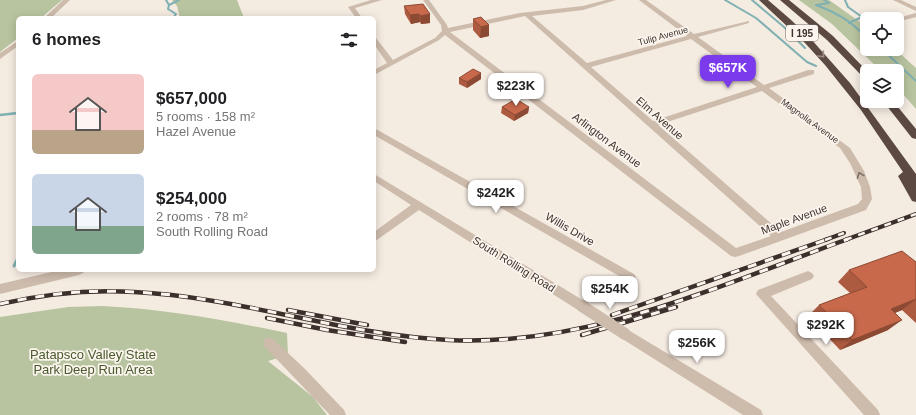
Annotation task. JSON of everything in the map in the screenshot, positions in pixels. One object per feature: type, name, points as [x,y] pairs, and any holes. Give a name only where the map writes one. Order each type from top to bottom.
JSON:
[{"type":"highway","name":"I 195","points":[[763,0],[807,39],[842,76],[869,114],[910,178]]},
{"type":"highway","name":"I 195","points":[[784,0],[830,38],[860,69]]},
{"type":"highway","points":[[830,38],[860,66]]},
{"type":"highway","points":[[894,108],[916,136]]},
{"type":"highway","points":[[901,108],[916,126]]},
{"type":"highway","points":[[910,178],[916,198]]},
{"type":"street","points":[[49,16],[67,0]]},
{"type":"street","points":[[358,16],[352,7],[379,0]]},
{"type":"street","points":[[426,0],[444,26],[445,31]]},
{"type":"street","points":[[376,72],[437,39],[445,31],[526,14],[572,10],[612,0]]},
{"type":"street","name":"Magnolia Avenue","points":[[642,0],[844,146],[854,158],[867,193],[867,199],[862,207]]},
{"type":"street","points":[[896,0],[916,10]]},
{"type":"street","points":[[904,0],[916,6]]},
{"type":"street","name":"Elm Avenue","points":[[526,14],[780,237]]},
{"type":"street","points":[[904,18],[916,15]]},
{"type":"street","name":"Tulip Avenue","points":[[585,66],[747,22]]},
{"type":"street","name":"Arlington Avenue","points":[[445,31],[734,253]]},
{"type":"street","points":[[376,42],[391,63]]},
{"type":"street","points":[[0,57],[16,45]]},
{"type":"street","points":[[650,124],[811,72]]},
{"type":"street","name":"Willis Drive","points":[[376,132],[630,277]]},
{"type":"street","name":"South Rolling Road","points":[[376,178],[756,415]]},
{"type":"street","points":[[376,236],[418,205]]},
{"type":"street","name":"Maple Avenue","points":[[734,253],[862,207]]},
{"type":"street","points":[[0,289],[71,272]]},
{"type":"street","points":[[808,276],[762,294],[872,415]]},
{"type":"street","points":[[269,343],[300,373],[339,415]]},
{"type":"green space","points":[[0,0],[62,0],[43,16],[16,16],[16,40],[0,52]]},
{"type":"green space","points":[[172,0],[237,0],[243,16],[180,16],[177,6]]},
{"type":"green space","points":[[799,0],[829,0],[860,22],[860,51],[832,24]]},
{"type":"green space","points":[[865,56],[903,56],[916,68],[916,109],[904,95],[904,64],[874,64]]},
{"type":"green space","name":"Patapsco Valley State Park Deep Run Area","points":[[68,307],[125,307],[195,316],[287,333],[288,355],[268,361],[313,397],[327,415],[0,415],[0,317]]},
{"type":"building","points":[[423,4],[430,14],[420,16],[419,14],[410,15],[404,6]]},
{"type":"building","points":[[481,17],[489,25],[481,27],[473,19]]},
{"type":"building","points":[[473,69],[481,73],[467,82],[459,78]]},
{"type":"building","points":[[516,99],[529,107],[515,115],[502,107]]},
{"type":"building","points":[[902,251],[916,262],[916,299],[891,309],[902,320],[852,340],[819,305],[867,287],[849,270]]},
{"type":"waterway","points":[[166,0],[169,5]]},
{"type":"waterway","points":[[169,5],[179,0]]},
{"type":"waterway","points":[[725,0],[756,18],[807,62],[816,66]]},
{"type":"waterway","points":[[752,0],[784,27],[805,48]]},
{"type":"waterway","points":[[824,0],[829,3],[816,5],[850,22]]},
{"type":"waterway","points":[[845,0],[848,7],[862,17],[850,22]]},
{"type":"waterway","points":[[169,5],[168,9],[176,14],[174,16]]},
{"type":"waterway","points":[[850,22],[860,32]]},
{"type":"waterway","points":[[889,56],[916,81]]},
{"type":"waterway","points":[[0,115],[16,113]]},
{"type":"waterway","points":[[14,266],[16,262]]},
{"type":"railway","points":[[845,240],[916,214]]},
{"type":"railway","points":[[825,240],[844,233]]},
{"type":"railway","points":[[612,315],[828,239]]},
{"type":"railway","points":[[0,304],[33,297],[67,293],[100,291],[134,292],[174,295],[213,301],[331,324],[409,337],[449,340],[501,340],[552,334],[602,323],[653,309],[702,293],[848,239]]},
{"type":"railway","points":[[582,335],[676,307]]},
{"type":"railway","points":[[288,310],[367,325]]},
{"type":"railway","points":[[267,318],[327,330],[405,342]]}]
